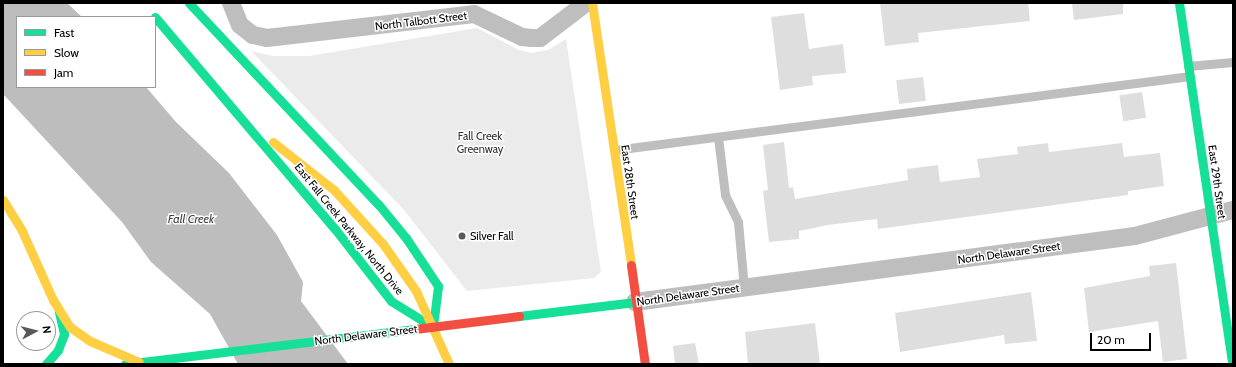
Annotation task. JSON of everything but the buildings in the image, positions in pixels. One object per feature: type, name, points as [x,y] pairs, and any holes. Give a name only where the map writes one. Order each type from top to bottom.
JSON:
[{"type":"main road","points":[[189,3],[379,205],[406,238],[438,286],[433,327]]},
{"type":"main road","name":"East 28th Street","points":[[592,3],[645,364]]},
{"type":"main road","name":"East 29th Street","points":[[1179,3],[1232,364]]},
{"type":"main road","name":"East Fall Creek Parkway, North Drive","points":[[156,19],[349,245],[391,301],[433,327]]},
{"type":"main road","points":[[241,118],[308,168],[373,232],[409,280],[433,327],[449,364]]},
{"type":"main road","points":[[3,200],[12,213],[59,312],[64,334],[58,350],[46,364]]},
{"type":"main road","name":"North Delaware Street","points":[[125,364],[635,302]]},
{"type":"main road","points":[[59,312],[79,335],[139,362]]},
{"type":"street","name":"North Talbott Street","points":[[231,3],[235,18],[243,27],[253,35],[267,38],[307,36],[474,14],[522,37],[540,38],[586,3]]},
{"type":"street","name":"North Delaware Street","points":[[635,302],[1135,236],[1233,210]]},
{"type":"lane","points":[[1188,66],[1233,62]]},
{"type":"lane","points":[[614,150],[1190,76]]},
{"type":"lane","points":[[718,137],[725,195],[738,222],[744,288]]},
{"type":"lane","points":[[3,221],[12,213]]},
{"type":"green space","name":"Fall Creek Greenway","points":[[477,28],[519,50],[532,53],[548,50],[566,39],[601,272],[594,278],[467,291],[404,210],[251,51],[273,56],[309,56]]},
{"type":"water","name":"Fall Creek","points":[[3,3],[67,3],[81,16],[16,16],[16,88],[147,88],[176,122],[229,173],[277,235],[303,282],[301,301],[348,364],[238,364],[210,314],[151,262],[122,222],[3,94]]},
{"type":"traffic: fast","points":[[189,3],[379,205],[406,238],[438,286],[433,327]]},
{"type":"traffic: fast","points":[[1179,3],[1232,364]]},
{"type":"traffic: fast","points":[[156,18],[335,229],[391,301],[433,327]]},
{"type":"traffic: fast","points":[[519,316],[635,302]]},
{"type":"traffic: fast","points":[[46,364],[58,350],[64,334],[59,312]]},
{"type":"traffic: fast","points":[[125,364],[415,329]]},
{"type":"traffic: slow","points":[[592,3],[631,265]]},
{"type":"traffic: slow","points":[[273,142],[334,190],[383,244],[416,291],[449,364]]},
{"type":"traffic: slow","points":[[3,200],[22,231],[53,300],[70,327],[90,341],[139,362]]},
{"type":"traffic: jam","points":[[631,265],[645,364]]},
{"type":"traffic: jam","points":[[415,329],[519,316]]},
{"type":"place","name":"Silver Fall","points":[[462,236]]}]
